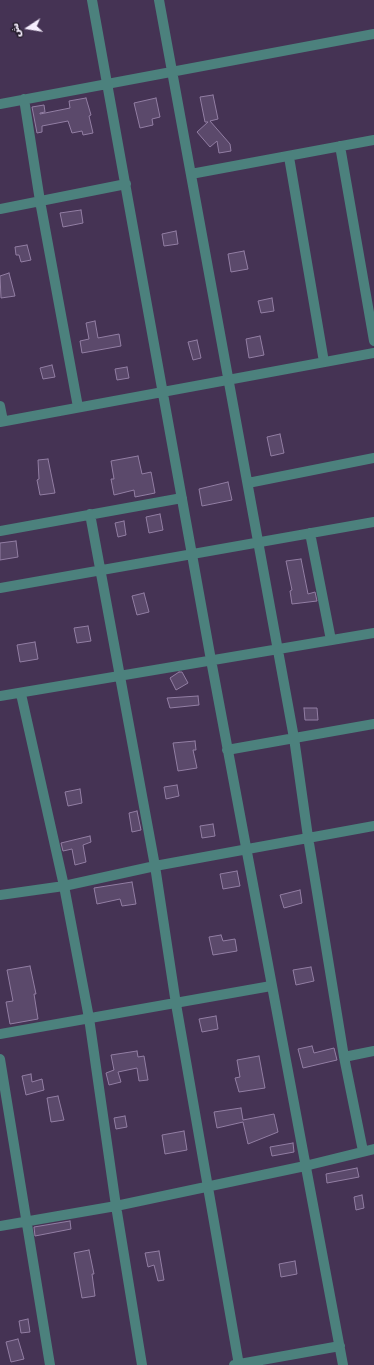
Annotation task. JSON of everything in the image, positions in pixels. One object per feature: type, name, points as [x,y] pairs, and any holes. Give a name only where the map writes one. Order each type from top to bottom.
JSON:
[{"type":"street","points":[[92,0],[211,660],[343,1365]]},
{"type":"street","points":[[159,0],[294,738],[308,837],[344,1057],[362,1151]]},
{"type":"street","points":[[0,104],[172,70],[374,34]]},
{"type":"street","points":[[24,99],[40,201],[78,408]]},
{"type":"street","points":[[191,174],[374,140]]},
{"type":"street","points":[[340,146],[374,341]]},
{"type":"street","points":[[289,157],[324,362]]},
{"type":"street","points":[[0,209],[126,184]]},
{"type":"street","points":[[0,406],[1,421],[374,353]]},
{"type":"street","points":[[248,483],[374,458]]},
{"type":"street","points":[[0,531],[182,498]]},
{"type":"street","points":[[90,514],[155,866],[176,1004],[209,1186],[237,1365],[340,1346]]},
{"type":"street","points":[[0,588],[374,522]]},
{"type":"street","points":[[310,533],[332,640]]},
{"type":"street","points":[[0,696],[21,694],[374,633]]},
{"type":"street","points":[[21,694],[64,886],[89,1018],[116,1206],[142,1365]]},
{"type":"street","points":[[228,750],[374,724]]},
{"type":"street","points":[[0,895],[64,886],[155,866],[374,826]]},
{"type":"street","points":[[0,1034],[271,986]]},
{"type":"street","points":[[344,1057],[374,1050]]},
{"type":"street","points":[[0,1059],[50,1365]]},
{"type":"street","points":[[0,1226],[116,1206],[305,1166],[374,1149]]},
{"type":"building","points":[[213,95],[218,119],[210,121],[230,144],[231,151],[219,153],[217,141],[210,147],[197,132],[208,122],[205,122],[200,97]]},
{"type":"building","points":[[86,98],[91,115],[89,116],[93,133],[83,135],[82,131],[72,133],[68,121],[42,126],[42,132],[37,133],[32,107],[44,105],[45,112],[40,114],[70,108],[69,101]]},
{"type":"building","points":[[156,98],[160,117],[152,119],[153,125],[140,128],[134,103]]},
{"type":"building","points":[[81,210],[83,223],[63,227],[60,213]]},
{"type":"building","points":[[176,231],[178,244],[164,246],[162,234]]},
{"type":"building","points":[[27,245],[31,260],[21,262],[19,255],[16,255],[15,247]]},
{"type":"building","points":[[244,251],[248,269],[231,272],[228,254]]},
{"type":"building","points":[[9,273],[15,296],[1,298],[0,276]]},
{"type":"building","points":[[272,298],[274,311],[261,313],[258,301]]},
{"type":"building","points":[[95,321],[98,338],[119,334],[121,346],[82,353],[80,341],[89,339],[86,323]]},
{"type":"building","points":[[260,336],[264,355],[249,358],[246,339]]},
{"type":"building","points":[[197,340],[201,358],[193,360],[188,342]]},
{"type":"building","points":[[52,365],[55,377],[43,379],[40,368]]},
{"type":"building","points":[[127,367],[129,378],[117,380],[115,369]]},
{"type":"building","points":[[280,434],[284,453],[271,456],[267,437]]},
{"type":"building","points":[[138,456],[142,474],[151,472],[155,493],[135,497],[134,490],[114,495],[111,479],[114,479],[111,461]]},
{"type":"building","points":[[48,459],[55,493],[40,495],[37,480],[39,479],[38,460]]},
{"type":"building","points":[[228,482],[232,500],[202,506],[199,489]]},
{"type":"building","points":[[160,514],[163,530],[149,533],[146,517]]},
{"type":"building","points":[[124,521],[126,535],[118,537],[115,523]]},
{"type":"building","points":[[16,541],[18,557],[0,560],[0,543]]},
{"type":"building","points":[[301,559],[308,594],[315,592],[317,601],[292,604],[290,591],[292,590],[286,561]]},
{"type":"building","points":[[144,593],[149,612],[137,615],[132,596]]},
{"type":"building","points":[[88,626],[91,641],[77,643],[74,628]]},
{"type":"building","points":[[35,642],[38,659],[20,662],[17,645]]},
{"type":"building","points":[[179,672],[182,672],[188,683],[176,690],[170,678]]},
{"type":"building","points":[[198,696],[199,705],[170,708],[167,698]]},
{"type":"building","points":[[304,708],[317,708],[318,720],[305,720]]},
{"type":"building","points":[[195,741],[196,750],[193,750],[197,768],[178,771],[173,743]]},
{"type":"building","points":[[177,785],[179,796],[166,799],[164,787]]},
{"type":"building","points":[[80,789],[82,803],[68,806],[65,792]]},
{"type":"building","points":[[137,811],[141,830],[132,832],[129,813]]},
{"type":"building","points":[[213,824],[215,836],[202,838],[200,826]]},
{"type":"building","points":[[90,836],[91,842],[83,845],[86,862],[75,865],[72,849],[63,851],[61,843]]},
{"type":"building","points":[[237,871],[240,886],[223,889],[220,874]]},
{"type":"building","points":[[132,882],[136,904],[122,906],[120,899],[97,904],[94,888]]},
{"type":"building","points":[[300,890],[302,903],[284,908],[280,895]]},
{"type":"building","points":[[221,935],[223,941],[235,939],[237,951],[213,955],[209,937]]},
{"type":"building","points":[[30,966],[36,994],[34,994],[38,1019],[10,1024],[6,1002],[13,1001],[7,970]]},
{"type":"building","points":[[311,967],[314,981],[296,985],[293,970]]},
{"type":"building","points":[[216,1016],[218,1029],[202,1032],[199,1019]]},
{"type":"building","points":[[312,1046],[314,1053],[334,1048],[337,1060],[303,1068],[298,1049]]},
{"type":"building","points":[[137,1051],[138,1057],[144,1056],[148,1080],[139,1081],[137,1068],[118,1072],[121,1082],[109,1085],[106,1073],[114,1070],[111,1055]]},
{"type":"building","points":[[259,1056],[265,1088],[239,1092],[235,1078],[240,1077],[237,1060]]},
{"type":"building","points":[[31,1074],[32,1082],[42,1079],[44,1090],[26,1095],[22,1076]]},
{"type":"building","points":[[58,1096],[64,1120],[51,1122],[47,1098]]},
{"type":"building","points":[[241,1108],[243,1120],[274,1114],[278,1132],[248,1144],[243,1122],[217,1128],[214,1112]]},
{"type":"building","points":[[125,1116],[127,1127],[116,1129],[114,1118]]},
{"type":"building","points":[[184,1131],[187,1150],[165,1154],[162,1135]]},
{"type":"building","points":[[293,1143],[294,1152],[272,1156],[270,1147]]},
{"type":"building","points":[[357,1168],[359,1177],[327,1183],[326,1174]]},
{"type":"building","points":[[362,1195],[364,1208],[356,1210],[354,1197]]},
{"type":"building","points":[[70,1221],[71,1229],[35,1236],[34,1227]]},
{"type":"building","points":[[89,1250],[94,1274],[92,1274],[95,1296],[82,1298],[74,1253]]},
{"type":"building","points":[[159,1251],[164,1280],[158,1281],[154,1265],[148,1267],[145,1253]]},
{"type":"building","points":[[295,1261],[297,1274],[281,1277],[279,1264]]},
{"type":"building","points":[[28,1319],[30,1332],[21,1333],[19,1321]]},
{"type":"building","points":[[18,1339],[24,1359],[11,1362],[6,1342]]}]
